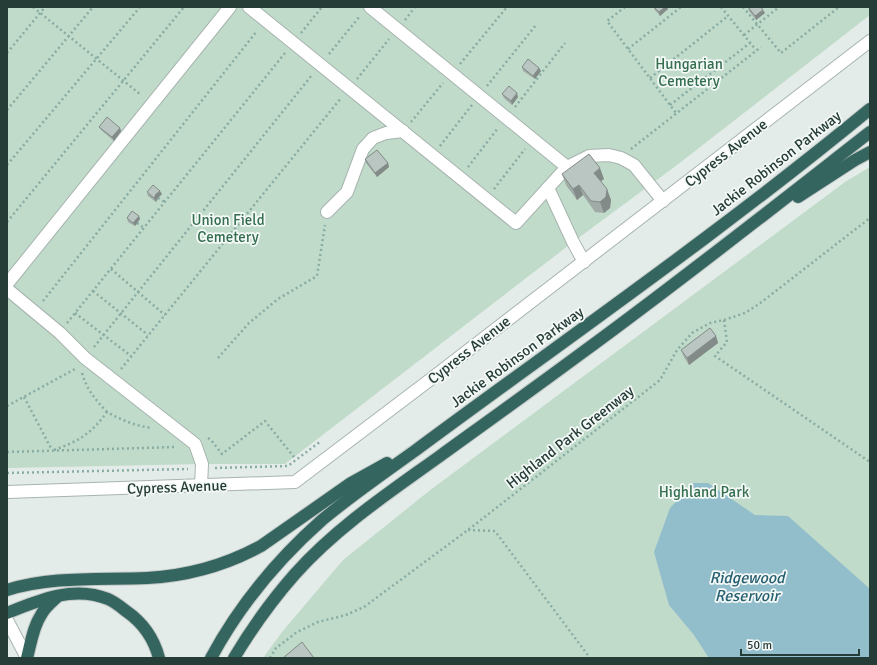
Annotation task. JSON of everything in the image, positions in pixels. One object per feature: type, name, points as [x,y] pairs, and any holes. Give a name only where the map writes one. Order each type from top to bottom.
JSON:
[{"type":"highway","name":"Jackie Robinson Parkway","points":[[211,658],[245,605],[280,561],[322,521],[365,487],[746,208],[870,109]]},
{"type":"highway","points":[[234,658],[244,641],[278,594],[296,573],[336,534],[381,499],[634,315],[870,132]]},
{"type":"highway","points":[[746,229],[870,152]]},
{"type":"highway","points":[[7,590],[45,582],[166,577],[184,574],[221,564],[261,546],[351,483],[437,435]]},
{"type":"highway","points":[[7,613],[37,601],[59,595],[95,595],[108,599],[131,614],[142,624],[154,645],[159,658]]},
{"type":"highway","points":[[27,658],[36,622],[41,614],[59,595]]},
{"type":"street","points":[[7,284],[230,7]]},
{"type":"street","points":[[249,7],[516,223],[567,167],[589,156],[609,155],[621,158],[634,165],[663,201]]},
{"type":"street","points":[[366,10],[397,29],[567,167]]},
{"type":"street","name":"Cypress Avenue","points":[[7,492],[295,482],[584,262],[870,41]]},
{"type":"street","points":[[327,212],[347,192],[363,149],[373,138],[386,133],[402,131]]},
{"type":"street","points":[[548,188],[584,262]]},
{"type":"street","points":[[7,289],[60,333],[85,358],[195,444],[202,464],[201,486]]},
{"type":"street","points":[[7,620],[27,658]]},
{"type":"path","points":[[33,7],[152,104]]},
{"type":"path","points":[[7,53],[45,7]]},
{"type":"path","points":[[7,110],[93,7]]},
{"type":"path","points":[[7,165],[140,7]]},
{"type":"path","points":[[7,222],[184,7]]},
{"type":"path","points":[[60,333],[322,7]]},
{"type":"path","points":[[112,380],[415,7]]},
{"type":"path","points":[[625,7],[607,21],[676,113]]},
{"type":"path","points":[[628,49],[681,7]]},
{"type":"path","points":[[722,7],[756,50]]},
{"type":"path","points":[[743,7],[781,53],[839,7]]},
{"type":"path","points":[[744,35],[779,7]]},
{"type":"path","points":[[85,358],[320,65],[366,10]]},
{"type":"path","points":[[650,78],[728,16]]},
{"type":"path","points":[[34,312],[266,21]]},
{"type":"path","points":[[433,156],[479,95],[536,25]]},
{"type":"path","points":[[460,178],[565,43]]},
{"type":"path","points":[[670,104],[750,43]]},
{"type":"path","points":[[621,158],[761,47]]},
{"type":"path","points":[[486,199],[533,139]]},
{"type":"path","points":[[158,198],[165,202]]},
{"type":"path","points":[[218,358],[249,323],[278,299],[317,276],[327,212]]},
{"type":"path","name":"Highland Park Greenway","points":[[270,658],[276,648],[297,632],[318,622],[346,615],[364,607],[468,530],[660,380],[677,350],[692,334],[710,323],[745,313],[759,304],[870,218]]},
{"type":"path","points":[[137,223],[144,228]]},
{"type":"path","points":[[111,269],[165,314]]},
{"type":"path","points":[[93,291],[148,336]]},
{"type":"path","points":[[75,313],[131,356]]},
{"type":"path","points":[[724,320],[727,342],[715,356],[870,462]]},
{"type":"path","points":[[7,406],[80,367],[86,385],[96,400],[107,412],[120,420],[143,427],[158,429]]},
{"type":"path","points":[[24,397],[53,450]]},
{"type":"path","points":[[53,450],[72,444],[89,433],[107,412]]},
{"type":"path","points":[[206,436],[222,454],[265,421],[294,457]]},
{"type":"path","points":[[7,473],[288,466],[321,441]]},
{"type":"path","points":[[7,452],[196,447]]},
{"type":"path","points":[[468,530],[495,531],[590,658]]},
{"type":"green space","name":"Union Field Cemetery","points":[[7,7],[870,7],[870,15],[677,165],[573,242],[285,464],[7,468]]},
{"type":"green space","name":"Highland Park","points":[[870,167],[870,658],[263,658],[282,632],[343,560],[429,491],[845,182]]},
{"type":"water","name":"Ridgewood Reservoir","points":[[694,483],[708,483],[755,515],[788,516],[870,589],[870,658],[709,658],[694,635],[669,605],[654,552],[670,508]]},
{"type":"building","points":[[654,7],[665,7],[659,12]]},
{"type":"building","points":[[748,7],[761,7],[763,10],[755,16]]},
{"type":"building","points":[[528,59],[539,68],[533,76],[522,67]]},
{"type":"building","points":[[509,86],[517,93],[511,101],[502,94]]},
{"type":"building","points":[[107,117],[120,128],[112,137],[99,127]]},
{"type":"building","points":[[377,150],[388,163],[375,173],[365,159]]},
{"type":"building","points":[[589,154],[600,168],[594,173],[607,189],[606,197],[600,202],[591,201],[579,185],[573,189],[562,174]]},
{"type":"building","points":[[153,185],[160,191],[154,198],[147,192]]},
{"type":"building","points":[[132,211],[139,216],[133,223],[127,218]]},
{"type":"building","points":[[710,328],[716,336],[687,358],[681,350]]},
{"type":"building","points":[[302,642],[314,658],[283,658]]},
{"type":"park label","name":"Hungarian Cemetery","points":[[689,72]]}]
